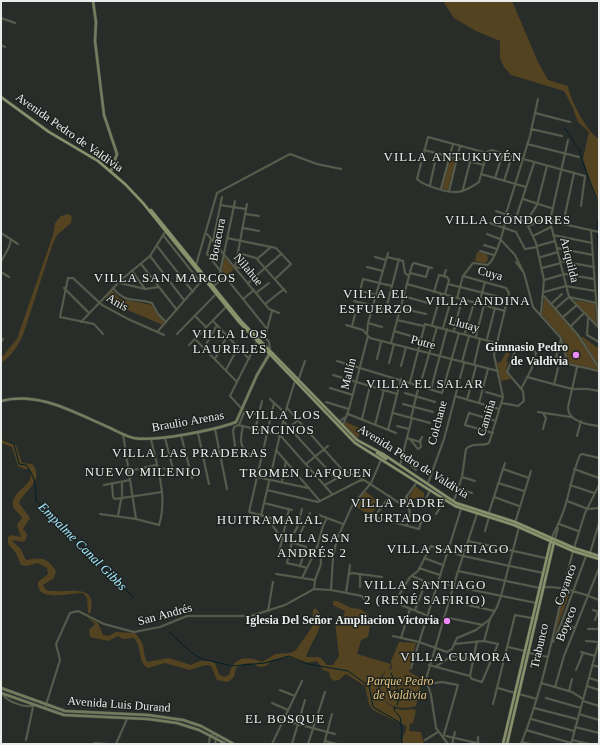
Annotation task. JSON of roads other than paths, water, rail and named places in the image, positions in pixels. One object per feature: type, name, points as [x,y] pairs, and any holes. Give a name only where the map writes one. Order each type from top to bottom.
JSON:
[{"type":"main road","name":"Avenida Pedro de Valdivia","points":[[1,97],[41,126],[111,171],[143,203],[258,341]]},
{"type":"main road","name":"Avenida Pedro de Valdivia","points":[[166,230],[203,281],[212,287],[226,307],[355,443],[382,458],[452,505],[461,509],[488,513],[553,540],[599,556]]},
{"type":"main road","name":"Avenida Pedro de Valdivia","points":[[341,428],[453,501],[489,517],[515,523],[550,541],[553,540],[573,551],[599,559]]},
{"type":"main road","points":[[368,446],[382,458],[399,465]]},
{"type":"main road","points":[[507,744],[545,586],[553,540]]},
{"type":"main road","points":[[503,744],[550,541]]},
{"type":"street","points":[[94,1],[96,22],[94,41],[104,115],[117,154],[111,171]]},
{"type":"street","points":[[1,18],[15,23]]},
{"type":"street","points":[[1,45],[6,47]]},
{"type":"street","points":[[457,298],[463,276],[470,267],[475,262],[485,265],[490,264],[495,256],[527,144],[538,99]]},
{"type":"street","points":[[534,113],[570,122]]},
{"type":"street","points":[[531,129],[562,136]]},
{"type":"street","points":[[487,152],[479,182],[457,192],[430,186],[417,179],[428,137],[487,152],[491,150],[522,160],[580,174],[586,177],[581,206]]},
{"type":"street","name":"Ariquilda","points":[[568,140],[550,216],[550,222],[569,297],[598,328]]},
{"type":"street","points":[[441,189],[453,144]]},
{"type":"street","points":[[527,144],[579,157]]},
{"type":"street","points":[[449,191],[460,146]]},
{"type":"street","points":[[424,150],[484,166]]},
{"type":"street","points":[[430,186],[437,153]]},
{"type":"street","points":[[495,178],[502,153]]},
{"type":"street","points":[[196,265],[217,193],[270,164],[292,154],[317,164],[341,169]]},
{"type":"street","points":[[504,181],[512,156]]},
{"type":"street","points":[[462,190],[470,162]]},
{"type":"street","points":[[516,218],[534,163]]},
{"type":"street","points":[[526,222],[537,204],[548,166]]},
{"type":"street","points":[[563,224],[574,173]]},
{"type":"street","points":[[482,174],[526,188]]},
{"type":"street","points":[[222,197],[212,240],[207,254],[267,329]]},
{"type":"street","points":[[523,199],[552,208]]},
{"type":"street","name":"Botacura","points":[[218,282],[235,202]]},
{"type":"street","points":[[248,204],[234,267],[249,269]]},
{"type":"street","points":[[220,205],[246,210]]},
{"type":"street","points":[[496,211],[526,222],[533,236],[540,257],[544,280],[544,296],[541,315]]},
{"type":"street","points":[[246,214],[259,216]]},
{"type":"street","points":[[528,226],[550,216]]},
{"type":"street","points":[[550,222],[599,232]]},
{"type":"street","points":[[490,223],[504,227],[516,233],[525,249],[555,241]]},
{"type":"street","points":[[533,236],[551,227]]},
{"type":"street","points":[[243,228],[260,231]]},
{"type":"street","points":[[81,322],[119,282],[150,256],[166,230]]},
{"type":"street","points":[[591,230],[598,328]]},
{"type":"street","points":[[1,233],[18,244]]},
{"type":"street","points":[[158,331],[203,281],[164,234]]},
{"type":"street","name":"Nilahue","points":[[207,234],[265,304],[272,311],[279,313]]},
{"type":"street","points":[[487,234],[500,239],[512,251],[524,273],[533,307],[561,339],[566,360],[569,364],[599,371]]},
{"type":"street","points":[[553,235],[592,243]]},
{"type":"street","points":[[227,238],[276,248],[291,264],[275,279]]},
{"type":"street","points":[[1,262],[12,239]]},
{"type":"street","points":[[484,245],[497,249]]},
{"type":"street","points":[[157,246],[193,292]]},
{"type":"street","points":[[257,259],[271,246]]},
{"type":"street","points":[[557,248],[593,255]]},
{"type":"street","points":[[480,251],[495,256]]},
{"type":"street","points":[[1,252],[5,254]]},
{"type":"street","name":"Mallín","points":[[341,428],[353,395],[368,335],[368,323],[388,252]]},
{"type":"street","points":[[540,257],[558,252]]},
{"type":"street","points":[[238,254],[257,259],[286,292]]},
{"type":"street","points":[[248,283],[281,254]]},
{"type":"street","points":[[150,256],[185,301]]},
{"type":"street","points":[[375,257],[386,260]]},
{"type":"street","points":[[387,257],[399,259],[404,262],[406,273],[409,276]]},
{"type":"street","points":[[354,301],[386,309],[399,259]]},
{"type":"street","points":[[516,262],[524,273]]},
{"type":"street","points":[[542,268],[560,262],[594,267]]},
{"type":"street","points":[[389,363],[394,331],[412,265],[414,263],[432,268]]},
{"type":"street","points":[[141,264],[177,310]]},
{"type":"street","points":[[367,267],[383,271]]},
{"type":"street","points":[[410,273],[426,277],[429,267]]},
{"type":"street","points":[[444,276],[446,270]]},
{"type":"street","points":[[132,271],[145,289]]},
{"type":"street","points":[[1,272],[9,276]]},
{"type":"street","points":[[544,280],[564,274],[594,279]]},
{"type":"street","points":[[434,292],[438,276],[444,276],[448,278],[445,295]]},
{"type":"street","name":"Cuya","points":[[463,276],[506,288],[509,293]]},
{"type":"street","name":"Anis","points":[[64,288],[68,277],[73,278],[99,303],[128,319],[158,331],[164,335]]},
{"type":"street","name":"Botacura","points":[[212,287],[225,277]]},
{"type":"street","points":[[377,295],[359,290],[363,279],[392,286]]},
{"type":"street","points":[[119,282],[145,289],[158,287]]},
{"type":"street","points":[[479,304],[485,282]]},
{"type":"street","points":[[256,293],[269,283]]},
{"type":"street","points":[[406,284],[505,311]]},
{"type":"street","points":[[448,284],[508,300]]},
{"type":"street","points":[[544,292],[566,286],[595,291]]},
{"type":"street","points":[[64,288],[89,313]]},
{"type":"street","points":[[64,288],[60,317],[62,319],[96,325],[103,334]]},
{"type":"street","points":[[113,288],[120,297],[125,299],[152,303],[158,314],[166,323]]},
{"type":"street","points":[[265,304],[284,289]]},
{"type":"street","points":[[243,299],[254,290]]},
{"type":"street","name":"Camiña","points":[[452,505],[462,477],[466,448],[469,446],[487,445],[493,433],[502,403],[503,397],[494,355],[509,293]]},
{"type":"street","points":[[177,334],[216,294]]},
{"type":"street","points":[[432,325],[441,294]]},
{"type":"street","points":[[551,304],[562,294]]},
{"type":"street","points":[[403,296],[428,303]]},
{"type":"street","points":[[544,296],[581,338],[599,368]]},
{"type":"street","points":[[443,328],[452,297]]},
{"type":"street","points":[[555,309],[569,297],[596,303]]},
{"type":"street","points":[[454,331],[462,299]]},
{"type":"street","points":[[352,326],[358,302]]},
{"type":"street","points":[[465,334],[474,302]]},
{"type":"street","points":[[476,337],[484,305]]},
{"type":"street","points":[[563,318],[576,305]]},
{"type":"street","points":[[189,345],[226,307]]},
{"type":"street","points":[[400,308],[426,314]]},
{"type":"street","points":[[487,340],[495,308]]},
{"type":"street","points":[[242,409],[231,397],[258,341],[265,337],[272,311]]},
{"type":"street","points":[[571,326],[584,313]]},
{"type":"street","points":[[195,316],[207,327]]},
{"type":"street","points":[[588,317],[587,335],[599,342]]},
{"type":"street","points":[[397,320],[424,326],[410,382]]},
{"type":"street","points":[[213,321],[249,358]]},
{"type":"street","points":[[368,323],[382,327]]},
{"type":"street","name":"Llutay","points":[[424,326],[425,324],[437,326],[497,343]]},
{"type":"street","points":[[204,348],[217,325]]},
{"type":"street","name":"Putre","points":[[346,325],[363,330],[368,335],[381,341],[498,371]]},
{"type":"street","points":[[399,465],[437,326]]},
{"type":"street","points":[[431,389],[447,330]]},
{"type":"street","points":[[394,331],[421,339]]},
{"type":"street","points":[[337,361],[420,385],[442,393],[459,333]]},
{"type":"street","points":[[215,360],[227,336]]},
{"type":"street","name":"Colchane","points":[[425,487],[428,484],[444,439],[469,336]]},
{"type":"street","points":[[265,337],[270,344],[270,353]]},
{"type":"street","points":[[195,339],[237,382]]},
{"type":"street","points":[[467,400],[480,339]]},
{"type":"street","points":[[561,339],[556,357],[566,360]]},
{"type":"street","points":[[377,359],[381,341]]},
{"type":"street","points":[[502,403],[516,407],[522,405],[525,396],[507,372],[517,347],[521,345],[536,352],[533,364],[521,389]]},
{"type":"street","points":[[225,371],[238,347]]},
{"type":"street","points":[[401,366],[406,347]]},
{"type":"street","name":"Braulio Arenas","points":[[1,401],[21,398],[45,401],[133,438],[151,439],[182,435],[236,422],[270,353]]},
{"type":"street","points":[[261,516],[285,413],[297,381],[301,377],[305,361]]},
{"type":"street","points":[[571,417],[568,409],[577,367]]},
{"type":"street","points":[[554,384],[558,368]]},
{"type":"street","points":[[479,403],[488,369]]},
{"type":"street","points":[[334,375],[397,394]]},
{"type":"street","points":[[527,377],[572,389],[599,391]]},
{"type":"street","points":[[388,430],[400,379]]},
{"type":"street","points":[[362,420],[370,386]]},
{"type":"street","points":[[330,388],[353,395]]},
{"type":"street","points":[[375,425],[384,390]]},
{"type":"street","points":[[405,392],[435,402]]},
{"type":"street","points":[[486,392],[503,397]]},
{"type":"street","points":[[455,396],[500,409]]},
{"type":"street","points":[[270,399],[285,413]]},
{"type":"street","points":[[255,430],[262,401]]},
{"type":"street","points":[[326,402],[349,408]]},
{"type":"street","points":[[274,403],[249,512],[286,522]]},
{"type":"street","points":[[402,404],[433,412]]},
{"type":"street","points":[[288,408],[346,474]]},
{"type":"street","points":[[240,425],[245,410],[259,415]]},
{"type":"street","points":[[393,412],[430,423]]},
{"type":"street","points":[[538,412],[571,417],[599,426]]},
{"type":"street","points":[[542,412],[546,418],[543,429]]},
{"type":"street","points":[[493,433],[465,425],[469,413],[496,421]]},
{"type":"street","points":[[337,423],[347,415],[396,433]]},
{"type":"street","points":[[289,428],[298,420]]},
{"type":"street","points":[[283,421],[336,479]]},
{"type":"street","points":[[577,436],[581,421]]},
{"type":"street","points":[[235,446],[233,428],[240,425],[262,432],[280,435],[332,494]]},
{"type":"street","points":[[243,426],[241,445],[250,455]]},
{"type":"street","points":[[397,426],[409,429]]},
{"type":"street","points":[[214,427],[227,489]]},
{"type":"street","points":[[198,431],[209,484]]},
{"type":"street","points":[[123,434],[136,519]]},
{"type":"street","points":[[182,435],[192,478]]},
{"type":"street","points":[[410,439],[418,449],[420,447],[420,440],[422,437]]},
{"type":"street","points":[[165,438],[173,469]]},
{"type":"street","points":[[407,438],[420,440]]},
{"type":"street","points":[[100,514],[136,519],[159,525],[163,501],[151,439]]},
{"type":"street","points":[[306,464],[328,446]]},
{"type":"street","points":[[276,450],[320,501]]},
{"type":"street","points":[[553,540],[567,501],[574,469],[580,455],[582,454],[599,458]]},
{"type":"street","points":[[402,457],[416,470]]},
{"type":"street","points":[[331,590],[333,557],[343,524],[352,506],[371,483],[382,458]]},
{"type":"street","points":[[282,482],[286,462]]},
{"type":"street","points":[[488,513],[505,463]]},
{"type":"street","points":[[128,471],[157,466],[190,470]]},
{"type":"street","points":[[503,469],[529,478]]},
{"type":"street","points":[[574,469],[599,478]]},
{"type":"street","points":[[515,523],[531,471]]},
{"type":"street","points":[[324,485],[350,473],[371,483],[401,504],[408,503]]},
{"type":"street","points":[[257,477],[309,488]]},
{"type":"street","points":[[462,477],[476,481]]},
{"type":"street","points":[[104,485],[130,480]]},
{"type":"street","points":[[267,490],[315,502],[320,501],[359,480],[364,480]]},
{"type":"street","points":[[118,516],[122,499],[122,482]]},
{"type":"street","points":[[401,504],[417,482]]},
{"type":"street","points":[[112,483],[114,498],[122,499],[162,492]]},
{"type":"street","points":[[498,483],[524,491]]},
{"type":"street","points":[[570,485],[594,493]]},
{"type":"street","points":[[574,548],[578,531],[587,508],[599,485]]},
{"type":"street","points":[[458,488],[472,493]]},
{"type":"street","points":[[426,499],[430,490]]},
{"type":"street","points":[[390,496],[374,517],[419,529],[421,522]]},
{"type":"street","points":[[407,497],[410,514],[407,525]]},
{"type":"street","points":[[494,497],[519,506]]},
{"type":"street","points":[[436,514],[445,500]]},
{"type":"street","points":[[567,501],[587,508],[599,508]]},
{"type":"street","points":[[264,503],[292,510]]},
{"type":"street","points":[[279,553],[289,509]]},
{"type":"street","points":[[289,541],[298,528],[302,509]]},
{"type":"street","points":[[411,668],[426,616],[461,509]]},
{"type":"street","points":[[448,744],[438,732],[435,725],[432,695],[426,679],[434,647],[478,512]]},
{"type":"street","points":[[298,544],[301,532],[310,513]]},
{"type":"street","points":[[319,515],[343,524]]},
{"type":"street","points":[[485,531],[489,517]]},
{"type":"street","points":[[268,518],[282,539],[306,547],[300,566]]},
{"type":"street","points":[[302,578],[315,549],[318,547],[323,526],[327,518]]},
{"type":"street","name":"Coyanco","points":[[590,553],[599,522]]},
{"type":"street","points":[[559,524],[578,531]]},
{"type":"street","points":[[484,641],[490,619],[501,596],[519,526]]},
{"type":"street","points":[[468,540],[550,559]]},
{"type":"street","points":[[292,542],[287,563],[307,568]]},
{"type":"street","points":[[426,616],[401,605],[397,602],[397,597],[419,568],[431,546],[463,556],[543,573]]},
{"type":"street","points":[[318,547],[320,549],[321,564],[315,580],[314,589],[331,590],[362,596],[364,599]]},
{"type":"street","name":"Trabunco","points":[[521,743],[537,699],[552,643],[552,633],[573,551]]},
{"type":"street","name":"Coyanco","points":[[552,643],[561,624],[586,556]]},
{"type":"street","points":[[424,558],[443,565]]},
{"type":"street","points":[[346,593],[350,565]]},
{"type":"street","points":[[419,568],[440,575]]},
{"type":"street","name":"Boyeco","points":[[555,687],[564,656],[599,568]]},
{"type":"street","points":[[458,571],[540,588],[545,586],[588,595],[599,600]]},
{"type":"street","points":[[276,574],[315,580]]},
{"type":"street","points":[[349,574],[382,577]]},
{"type":"street","points":[[360,574],[360,587]]},
{"type":"street","points":[[412,576],[436,586]]},
{"type":"street","points":[[438,580],[453,586],[536,603]]},
{"type":"street","points":[[268,611],[273,582]]},
{"type":"street","points":[[414,610],[426,582]]},
{"type":"street","name":"San Andrés","points":[[45,709],[60,660],[56,644],[70,613],[73,611],[78,611],[104,624],[134,632],[160,627],[186,616],[251,616],[285,605],[314,589]]},
{"type":"street","points":[[449,601],[495,611]]},
{"type":"street","points":[[401,638],[410,608]]},
{"type":"street","points":[[593,610],[598,612],[595,620]]},
{"type":"street","points":[[494,704],[515,615],[537,619]]},
{"type":"street","points":[[444,617],[483,625]]},
{"type":"street","points":[[393,636],[419,642],[447,652],[457,638],[483,625],[490,619]]},
{"type":"street","points":[[561,624],[575,628]]},
{"type":"street","points":[[588,629],[599,629]]},
{"type":"street","points":[[526,730],[571,743],[599,642],[586,640]]},
{"type":"street","points":[[429,665],[470,676],[472,679],[480,683],[483,681],[498,644],[477,641],[454,644]]},
{"type":"street","points":[[470,676],[477,641]]},
{"type":"street","points":[[508,646],[548,657]]},
{"type":"street","points":[[576,670],[582,653],[595,656]]},
{"type":"street","points":[[435,667],[452,656],[473,660]]},
{"type":"street","points":[[592,665],[599,667]]},
{"type":"street","points":[[589,678],[599,681]]},
{"type":"street","points":[[569,691],[572,679]]},
{"type":"street","points":[[272,744],[302,682]]},
{"type":"street","points":[[427,684],[442,682],[458,685],[445,736],[443,738]]},
{"type":"street","points":[[541,683],[569,691],[583,700],[599,706]]},
{"type":"street","points":[[587,686],[599,690]]},
{"type":"street","name":"Avenida Luis Durand","points":[[1,688],[46,705],[72,712],[173,718],[192,723],[217,734],[234,744]]},
{"type":"street","points":[[498,688],[515,693]]},
{"type":"street","points":[[280,690],[295,696]]},
{"type":"street","points":[[2,693],[8,691]]},
{"type":"street","points":[[308,744],[324,692]]},
{"type":"street","name":"Avenida Luis Durand","points":[[2,693],[34,706],[68,716],[127,718],[177,723],[210,735],[226,744]]},
{"type":"street","points":[[519,694],[537,699]]},
{"type":"street","points":[[546,698],[581,708]]},
{"type":"street","points":[[26,740],[34,700]]},
{"type":"street","points":[[292,744],[305,700]]},
{"type":"street","points":[[272,703],[288,710]]},
{"type":"street","points":[[534,708],[578,720]]},
{"type":"street","points":[[332,714],[324,743],[337,744]]},
{"type":"street","points":[[579,714],[599,720]]},
{"type":"street","points":[[267,716],[335,734]]},
{"type":"street","points":[[116,744],[118,734],[126,725],[127,718]]},
{"type":"street","points":[[531,719],[574,731]]},
{"type":"street","points":[[576,727],[599,734]]},
{"type":"street","points":[[424,740],[438,732]]},
{"type":"street","points":[[452,744],[455,732]]},
{"type":"street","points":[[208,744],[210,735],[217,734],[215,744]]},
{"type":"street","points":[[445,736],[481,744]]},
{"type":"street","points":[[478,737],[478,744]]},
{"type":"street","points":[[572,740],[588,744]]},
{"type":"street","points":[[95,743],[107,744]]},
{"type":"street","points":[[521,743],[530,744]]},
{"type":"waterway","points":[[564,128],[580,150],[599,205]]},
{"type":"waterway","points":[[599,216],[597,227],[599,262]]},
{"type":"waterway","name":"Empalme Canal Gibbs","points":[[1,422],[1,428]]},
{"type":"waterway","name":"Empalme Canal Gibbs","points":[[1,439],[14,444],[19,464],[26,465],[31,473],[35,486],[36,501],[134,598]]},
{"type":"waterway","name":"Empalme Canal Gibbs","points":[[169,632],[192,653],[202,659],[232,666],[265,663],[289,656],[308,664],[348,671],[369,686],[373,707],[401,723],[402,744]]},
{"type":"waterway","points":[[391,673],[399,693]]},
{"type":"waterway","points":[[397,705],[402,688]]},
{"type":"waterway","points":[[395,707],[394,710],[400,717],[401,722]]},
{"type":"place","name":"Gimnasio Pedro de Valdivia","points":[[576,355]]},
{"type":"place","name":"Iglesia Del Señor Ampliacion Victoria","points":[[447,621]]},
{"type":"district","name":"VILLA ANTUKUYÉN","points":[[453,158]]},
{"type":"district","name":"VILLA CÓNDORES","points":[[508,221]]},
{"type":"district","name":"VILLA SAN MARCOS","points":[[165,279]]},
{"type":"district","name":"VILLA EL ESFUERZO","points":[[376,302]]},
{"type":"district","name":"VILLA ANDINA","points":[[478,302]]},
{"type":"district","name":"VILLA LOS LAURELES","points":[[230,342]]},
{"type":"district","name":"VILLA EL SALAR","points":[[425,385]]},
{"type":"district","name":"VILLA LOS ENCINOS","points":[[283,424]]},
{"type":"district","name":"VILLA LAS PRADERAS","points":[[190,454]]},
{"type":"district","name":"NUEVO MILENIO","points":[[143,473]]},
{"type":"district","name":"TROMEN LAFQUEN","points":[[306,474]]},
{"type":"district","name":"VILLA PADRE HURTADO","points":[[398,512]]},
{"type":"district","name":"HUITRAMALAL","points":[[270,521]]},
{"type":"district","name":"VILLA SAN ANDRÉS 2","points":[[312,546]]},
{"type":"district","name":"VILLA SANTIAGO","points":[[448,550]]},
{"type":"district","name":"VILLA SANTIAGO 2 (RENÉ SAFIRIO)","points":[[425,594]]},
{"type":"district","name":"VILLA CUMORA","points":[[456,658]]},
{"type":"district","name":"EL BOSQUE","points":[[285,720]]},
{"type":"park label","name":"Parque Pedro de Valdivia","points":[[400,689]]}]
